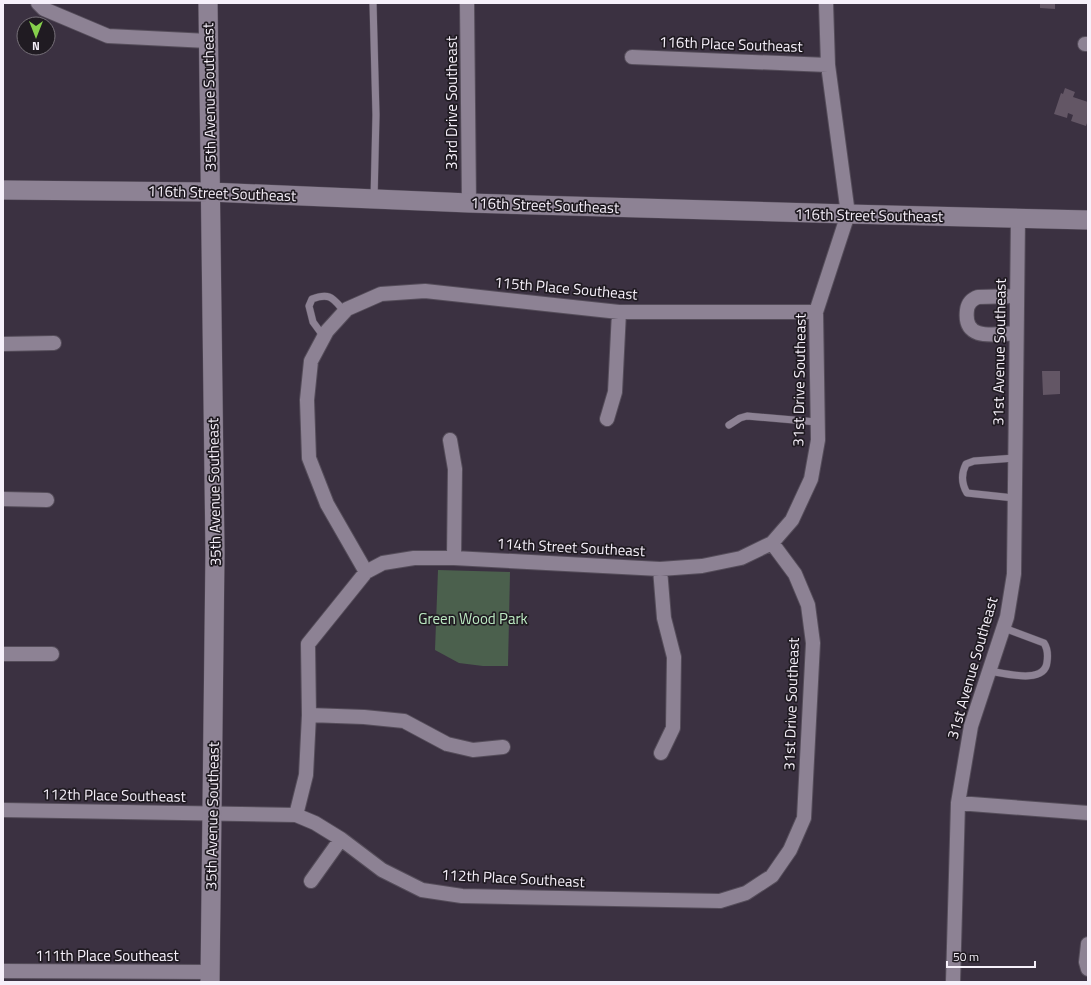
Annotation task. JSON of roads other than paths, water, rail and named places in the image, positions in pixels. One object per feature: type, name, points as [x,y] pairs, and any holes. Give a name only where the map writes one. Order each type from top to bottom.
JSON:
[{"type":"street","points":[[38,3],[44,9],[108,36],[208,41]]},
{"type":"street","name":"35th Avenue Southeast","points":[[208,3],[214,553],[213,814],[210,977]]},
{"type":"street","name":"33rd Drive Southeast","points":[[467,3],[469,203]]},
{"type":"street","name":"31st Drive Southeast","points":[[772,876],[790,850],[804,818],[812,643],[808,605],[795,574],[772,543],[792,520],[811,479],[818,440],[816,312],[848,214],[828,64],[826,3]]},
{"type":"street","name":"116th Place Southeast","points":[[632,57],[828,64]]},
{"type":"street","name":"116th Street Southeast","points":[[3,190],[210,192],[469,203],[1088,220]]},
{"type":"street","name":"31st Avenue Southeast","points":[[953,982],[958,803],[971,726],[1004,628],[1014,574],[1018,218]]},
{"type":"street","name":"115th Place Southeast","points":[[366,572],[327,504],[309,458],[307,400],[311,361],[325,334],[347,309],[381,294],[424,291],[619,312],[816,312]]},
{"type":"street","points":[[1016,334],[983,334],[974,332],[968,327],[967,316],[970,302],[978,296],[1017,296]]},
{"type":"street","points":[[607,419],[615,392],[619,312]]},
{"type":"street","points":[[3,344],[54,344]]},
{"type":"street","points":[[450,440],[454,469],[454,558]]},
{"type":"street","points":[[3,499],[47,500]]},
{"type":"street","name":"114th Street Southeast","points":[[366,572],[384,563],[414,558],[454,558],[660,569],[702,566],[741,558],[772,543]]},
{"type":"street","points":[[660,569],[664,618],[674,657],[673,728],[661,753]]},
{"type":"street","points":[[296,815],[306,775],[309,715],[308,644],[366,572]]},
{"type":"street","points":[[3,654],[52,654]]},
{"type":"street","points":[[309,715],[364,717],[404,721],[447,744],[473,750],[503,747]]},
{"type":"street","points":[[958,803],[1088,813]]},
{"type":"street","name":"112th Place Southeast","points":[[3,810],[296,815],[315,823],[341,839],[382,870],[422,890],[462,896],[720,901],[746,893],[772,876]]},
{"type":"street","points":[[311,881],[341,839]]},
{"type":"street","points":[[1088,944],[1086,962],[1088,969]]},
{"type":"street","name":"111th Place Southeast","points":[[3,971],[41,977],[210,977]]},
{"type":"lane","points":[[373,3],[376,115],[374,199]]},
{"type":"lane","points":[[325,334],[313,322],[309,306],[312,299],[322,296],[331,298],[344,312]]},
{"type":"lane","points":[[730,425],[740,418],[747,416],[817,422]]},
{"type":"lane","points":[[1014,498],[967,492],[962,480],[963,471],[966,464],[974,461],[1015,458]]},
{"type":"lane","points":[[989,671],[1017,676],[1034,676],[1043,671],[1046,667],[1048,654],[1044,643],[1004,628]]},
{"type":"park label","name":"Green Wood Park","points":[[473,618]]}]
